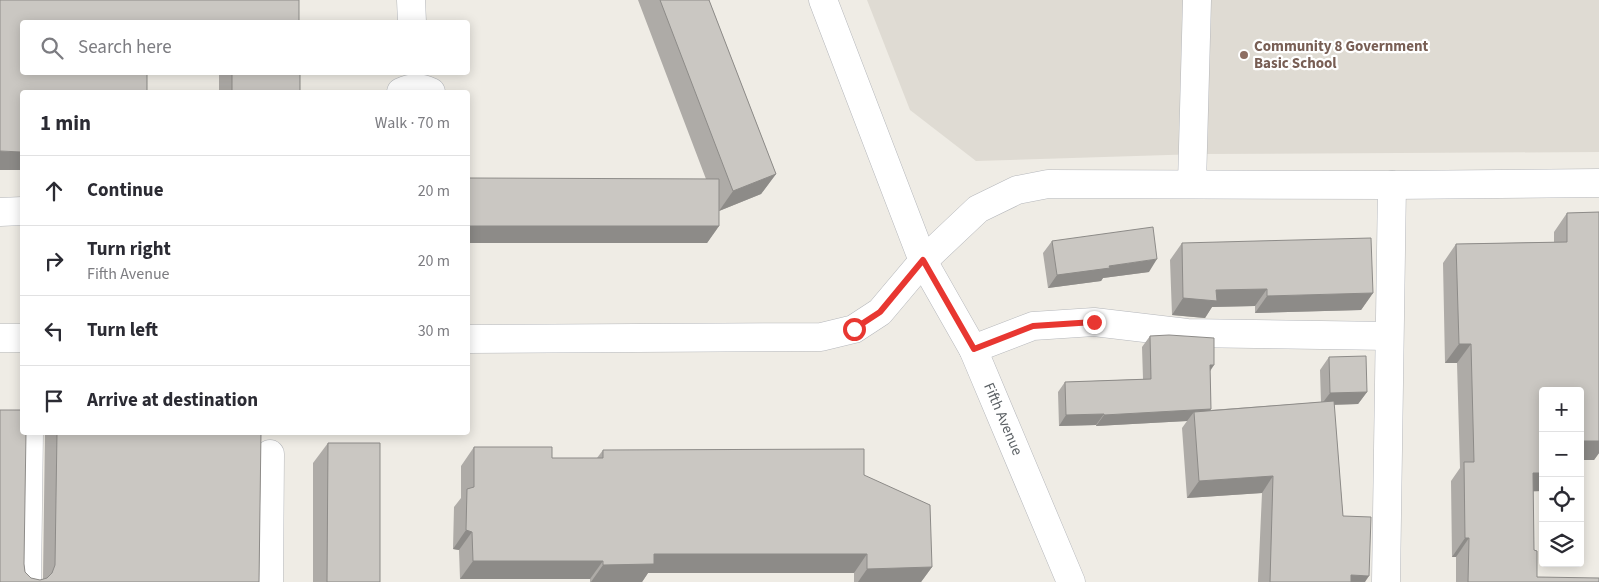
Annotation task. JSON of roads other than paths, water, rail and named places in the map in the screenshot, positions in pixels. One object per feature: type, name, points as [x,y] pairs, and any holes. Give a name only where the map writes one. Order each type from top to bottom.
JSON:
[{"type":"street","points":[[411,0],[412,20]]},
{"type":"street","name":"Fifth Avenue","points":[[823,0],[923,260],[974,349],[1071,582]]},
{"type":"street","points":[[1192,184],[1197,0]]},
{"type":"street","points":[[470,339],[821,337],[854,329],[880,312],[923,260],[978,209],[1017,190],[1048,184],[1392,185],[1599,183]]},
{"type":"street","points":[[1386,582],[1392,185]]},
{"type":"street","points":[[0,212],[20,211]]},
{"type":"street","points":[[974,349],[1033,326],[1094,322],[1187,333],[1389,336]]},
{"type":"street","points":[[0,338],[20,338]]},
{"type":"street","points":[[27,582],[30,435]]},
{"type":"street","points":[[269,582],[270,454]]},
{"type":"place","name":"Community 8 Government Basic School","points":[[1244,55]]}]
